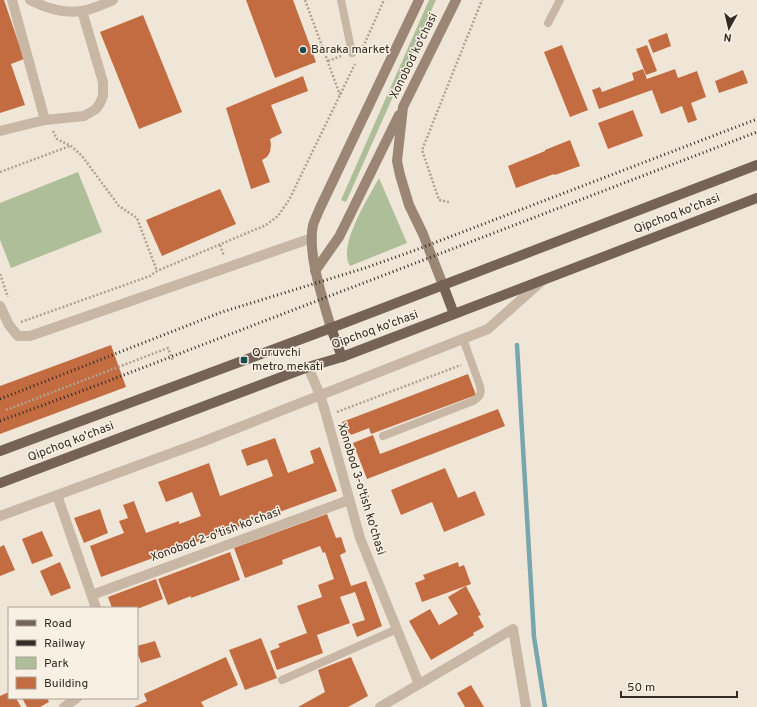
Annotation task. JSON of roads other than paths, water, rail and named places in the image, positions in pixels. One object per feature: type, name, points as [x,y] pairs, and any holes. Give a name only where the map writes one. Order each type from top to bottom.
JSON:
[{"type":"main road","name":"Qipchoq ko'chasi","points":[[0,451],[331,328],[757,165]]},
{"type":"main road","name":"Qipchoq ko'chasi","points":[[0,483],[308,367],[342,357],[757,198]]},
{"type":"main road","points":[[443,285],[454,314]]},
{"type":"main road","points":[[331,328],[342,357]]},
{"type":"street","points":[[12,0],[45,120]]},
{"type":"street","points":[[30,0],[53,10],[67,12],[82,11],[113,0]]},
{"type":"street","name":"Xonobod ko'chasi","points":[[331,328],[315,271],[312,238],[314,225],[320,208],[419,0]]},
{"type":"street","name":"Xonobod ko'chasi","points":[[443,285],[423,234],[409,205],[397,161],[403,107],[456,0]]},
{"type":"street","points":[[0,131],[45,120],[84,116],[96,109],[103,96],[103,82],[82,11]]},
{"type":"street","points":[[315,271],[345,225],[403,107]]},
{"type":"street","points":[[0,306],[9,326],[18,336],[30,336],[312,238]]},
{"type":"street","points":[[0,516],[202,442],[488,329],[544,279]]},
{"type":"street","name":"Xonobod 3-o'tish ko'chasi","points":[[308,367],[325,411],[360,538],[419,684]]},
{"type":"street","points":[[57,495],[96,607]]},
{"type":"street","name":"Xonobod 2-o'tish ko'chasi","points":[[92,596],[349,500]]},
{"type":"street","points":[[380,707],[513,629],[526,707]]},
{"type":"street","points":[[64,707],[76,699]]},
{"type":"lane","points":[[341,0],[352,53]]},
{"type":"lane","points":[[548,23],[560,0]]},
{"type":"lane","points":[[383,436],[479,397],[481,392],[480,386],[463,339]]},
{"type":"lane","points":[[282,680],[397,629]]},
{"type":"waterway","points":[[517,345],[534,637],[545,707]]},
{"type":"railway","points":[[0,399],[222,312],[365,268],[413,251],[757,119]]},
{"type":"railway","points":[[0,421],[757,132]]},
{"type":"place","name":"Baraka market","points":[[303,50]]},
{"type":"place","name":"Quruvchi metro mekati","points":[[244,360]]}]
